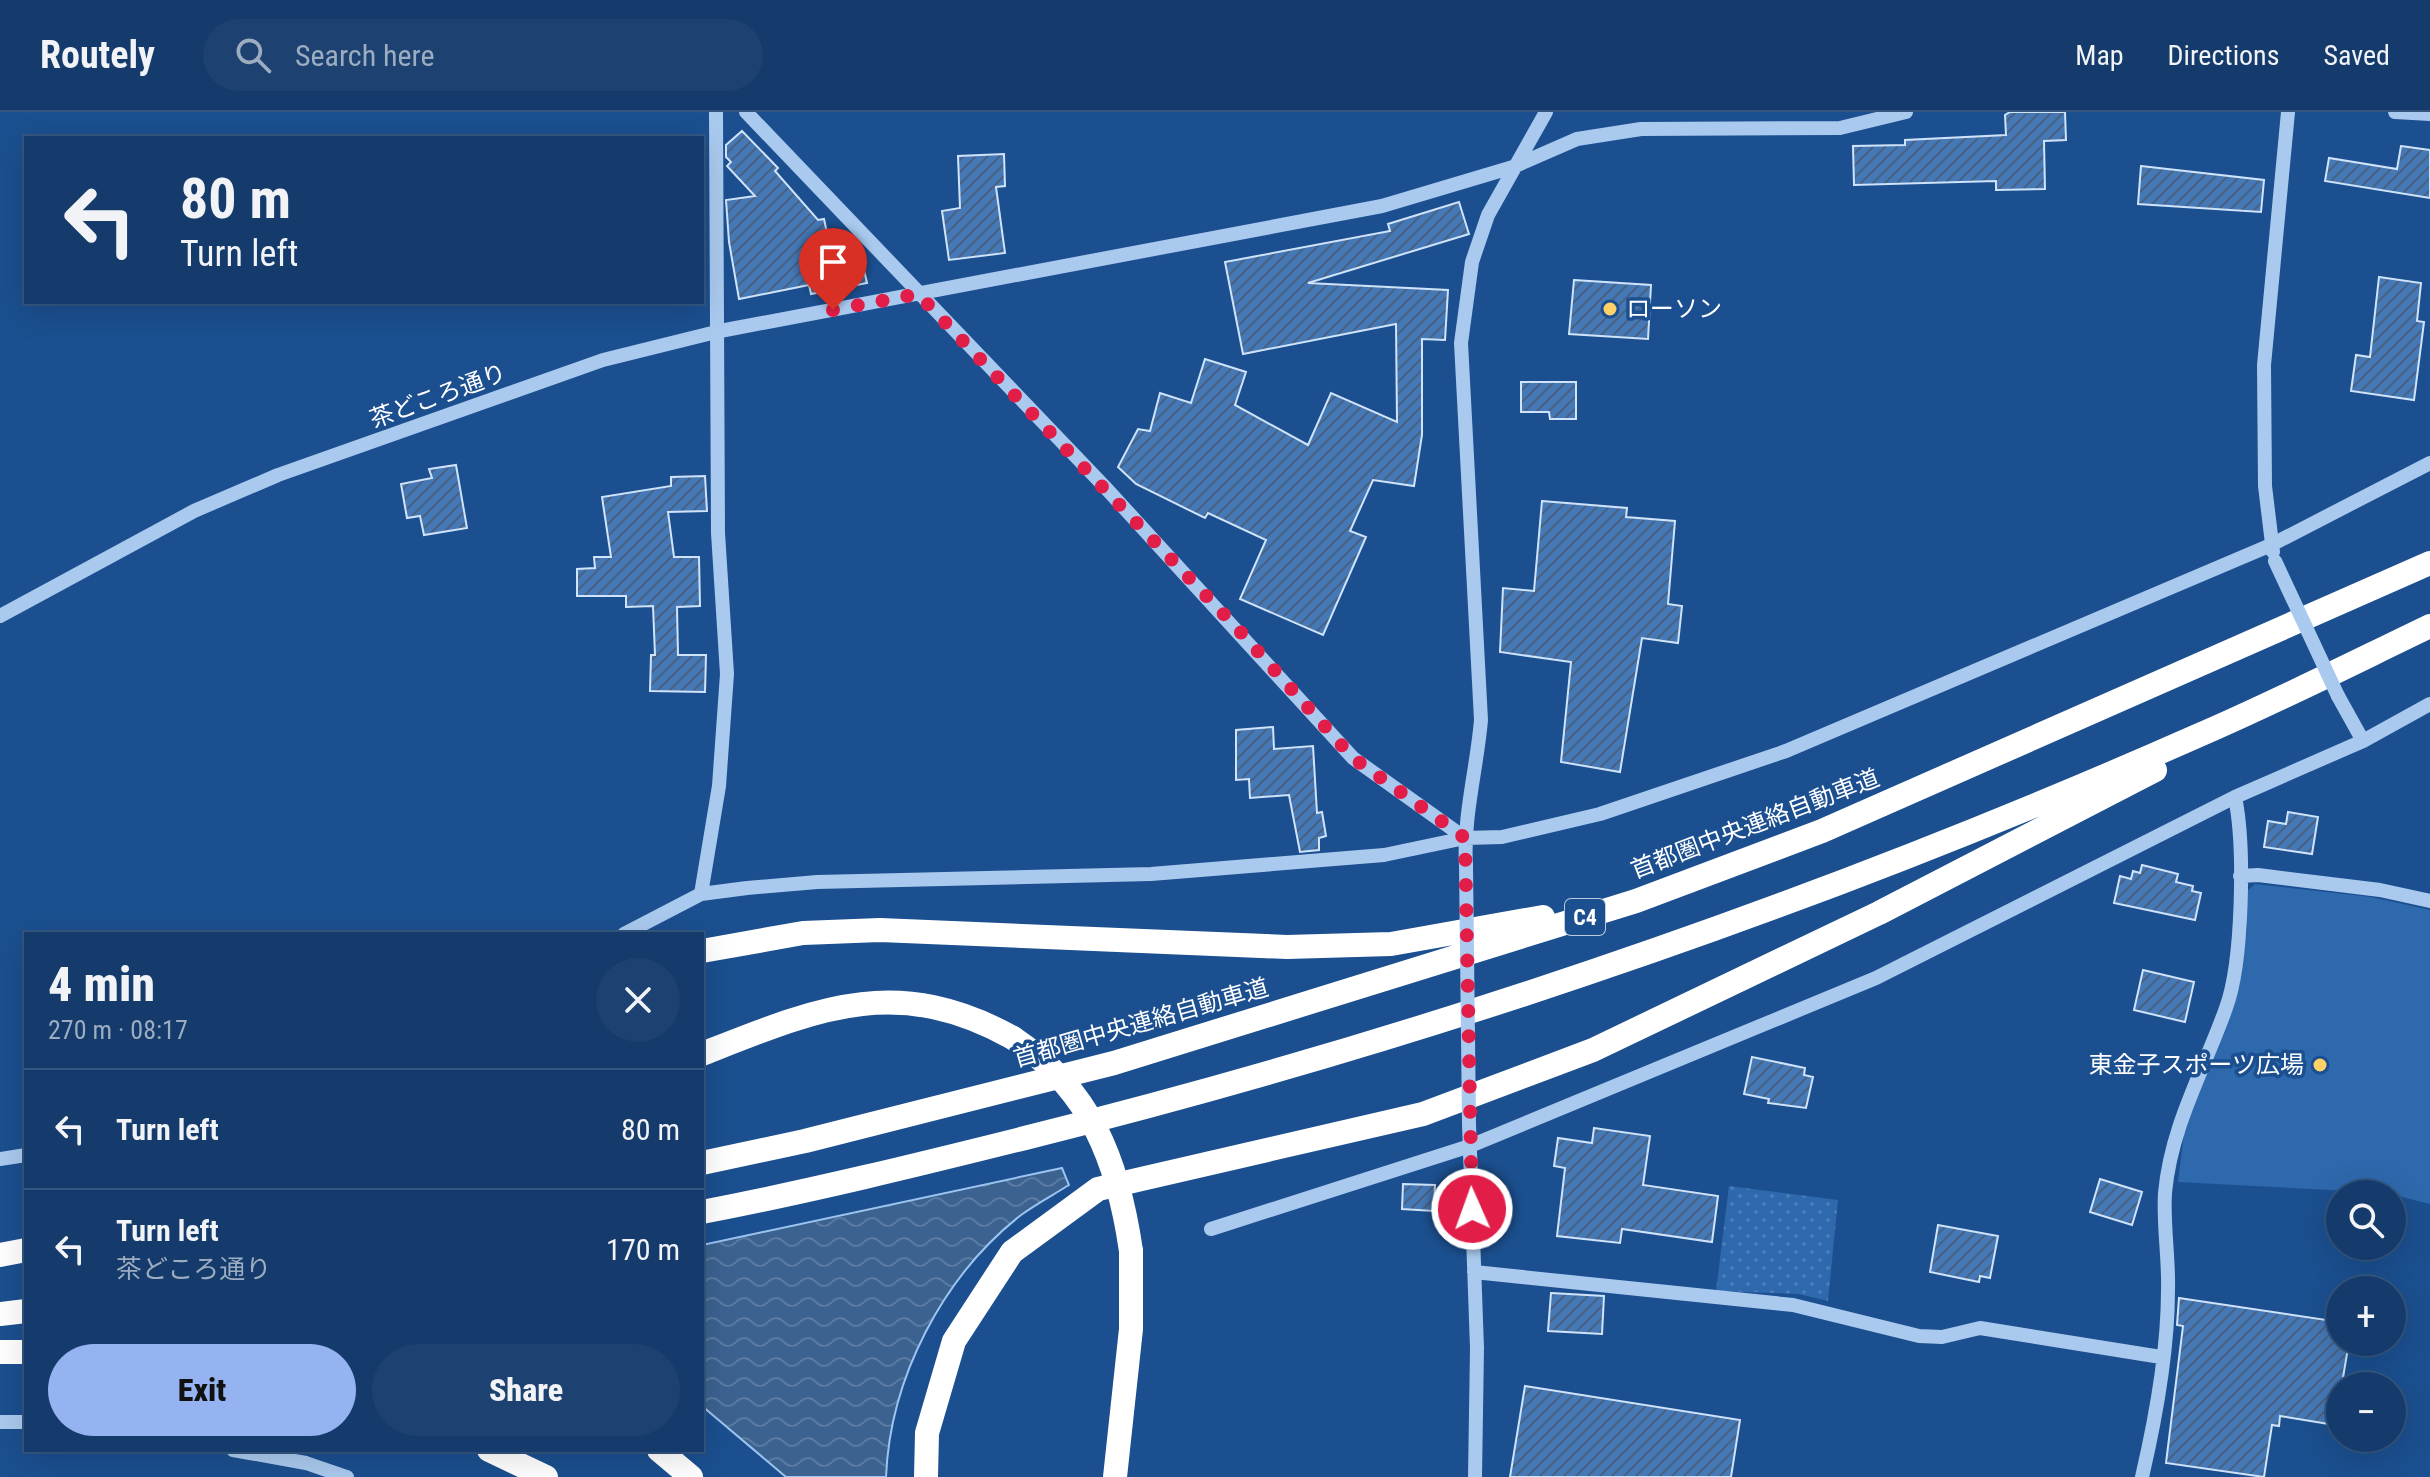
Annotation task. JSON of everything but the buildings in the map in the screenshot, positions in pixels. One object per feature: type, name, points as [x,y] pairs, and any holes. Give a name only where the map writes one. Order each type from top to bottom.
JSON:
[{"type":"highway","name":"首都圏中央連絡自動車道","points":[[704,1163],[805,1141],[1114,1063],[1636,901],[1850,819],[2430,563]]},
{"type":"highway","points":[[926,1477],[927,1433],[954,1341],[1012,1252],[1098,1189],[1423,1114],[1593,1050],[1879,913],[2430,626]]},
{"type":"highway","name":"C4","points":[[704,1212],[815,1190],[1135,1111],[1391,1038],[1635,958],[2035,806],[2201,735],[2430,626]]},
{"type":"highway","points":[[704,951],[803,933],[880,930],[1287,947],[1391,944],[1636,901]]},
{"type":"highway","points":[[704,1053],[789,1019],[847,1003],[906,1003],[947,1010],[985,1023],[1041,1057],[1071,1089],[1102,1137],[1123,1198],[1131,1251],[1131,1329],[1115,1477]]},
{"type":"highway","points":[[0,1255],[24,1250]]},
{"type":"highway","points":[[0,1269],[24,1266]]},
{"type":"highway","points":[[0,1314],[24,1311]]},
{"type":"highway","points":[[0,1352],[24,1352]]},
{"type":"highway","points":[[493,1452],[546,1477]]},
{"type":"highway","points":[[661,1452],[691,1477]]},
{"type":"street","points":[[701,894],[719,786],[727,674],[718,555],[720,331],[716,112]]},
{"type":"street","points":[[746,112],[1236,627],[1353,758],[1465,838]]},
{"type":"street","points":[[1475,1477],[1465,838],[1477,774],[1481,720],[1461,343],[1472,262],[1488,215],[1546,112]]},
{"type":"street","points":[[1513,167],[1577,139],[1641,129],[1840,128],[1906,112]]},
{"type":"street","points":[[2288,112],[2264,365],[2265,486],[2271,545],[2275,561],[2338,696],[2363,741]]},
{"type":"street","points":[[2395,112],[2430,114]]},
{"type":"street","name":"茶どころ通り","points":[[0,616],[194,511],[278,475],[603,360],[720,331],[1382,206],[1513,167]]},
{"type":"street","points":[[628,932],[701,894],[817,882],[1151,874],[1384,855],[1465,838],[1502,837],[1600,814],[1786,751],[2271,545],[2430,463]]},
{"type":"street","points":[[1211,1229],[1470,1146],[1876,978],[2235,797],[2363,741],[2430,704]]},
{"type":"street","points":[[2142,1477],[2168,1291],[2165,1193],[2177,1126],[2227,1005],[2238,935],[2241,827],[2235,797]]},
{"type":"street","points":[[2240,876],[2258,875],[2380,890],[2430,901]]},
{"type":"street","points":[[0,1159],[24,1155]]},
{"type":"street","points":[[1474,1272],[1793,1305],[1919,1336],[1942,1337],[1980,1328],[2161,1357]]},
{"type":"street","points":[[0,1422],[24,1422]]},
{"type":"street","points":[[244,1452],[306,1463],[347,1477]]},
{"type":"shaded area","name":"東金子スポーツ広場","points":[[2255,884],[2371,897],[2430,910],[2430,1204],[2406,1198],[2406,1180],[2326,1180],[2326,1190],[2178,1182],[2185,1125],[2234,1005],[2247,930],[2246,892]]},
{"type":"shaded area","points":[[1729,1186],[1838,1200],[1828,1301],[1798,1294],[1716,1291]]},
{"type":"water","points":[[1062,1168],[1069,1185],[1021,1215],[993,1240],[945,1299],[910,1367],[898,1403],[886,1477],[786,1477],[704,1408],[704,1245]]},
{"type":"place","name":"ローソン","points":[[1610,309]]},
{"type":"place","name":"東金子スポーツ広場","points":[[2320,1065]]},
{"type":"route","points":[[833,310],[918,294],[1104,486],[1353,758],[1395,791],[1465,838],[1472,1209]]}]
